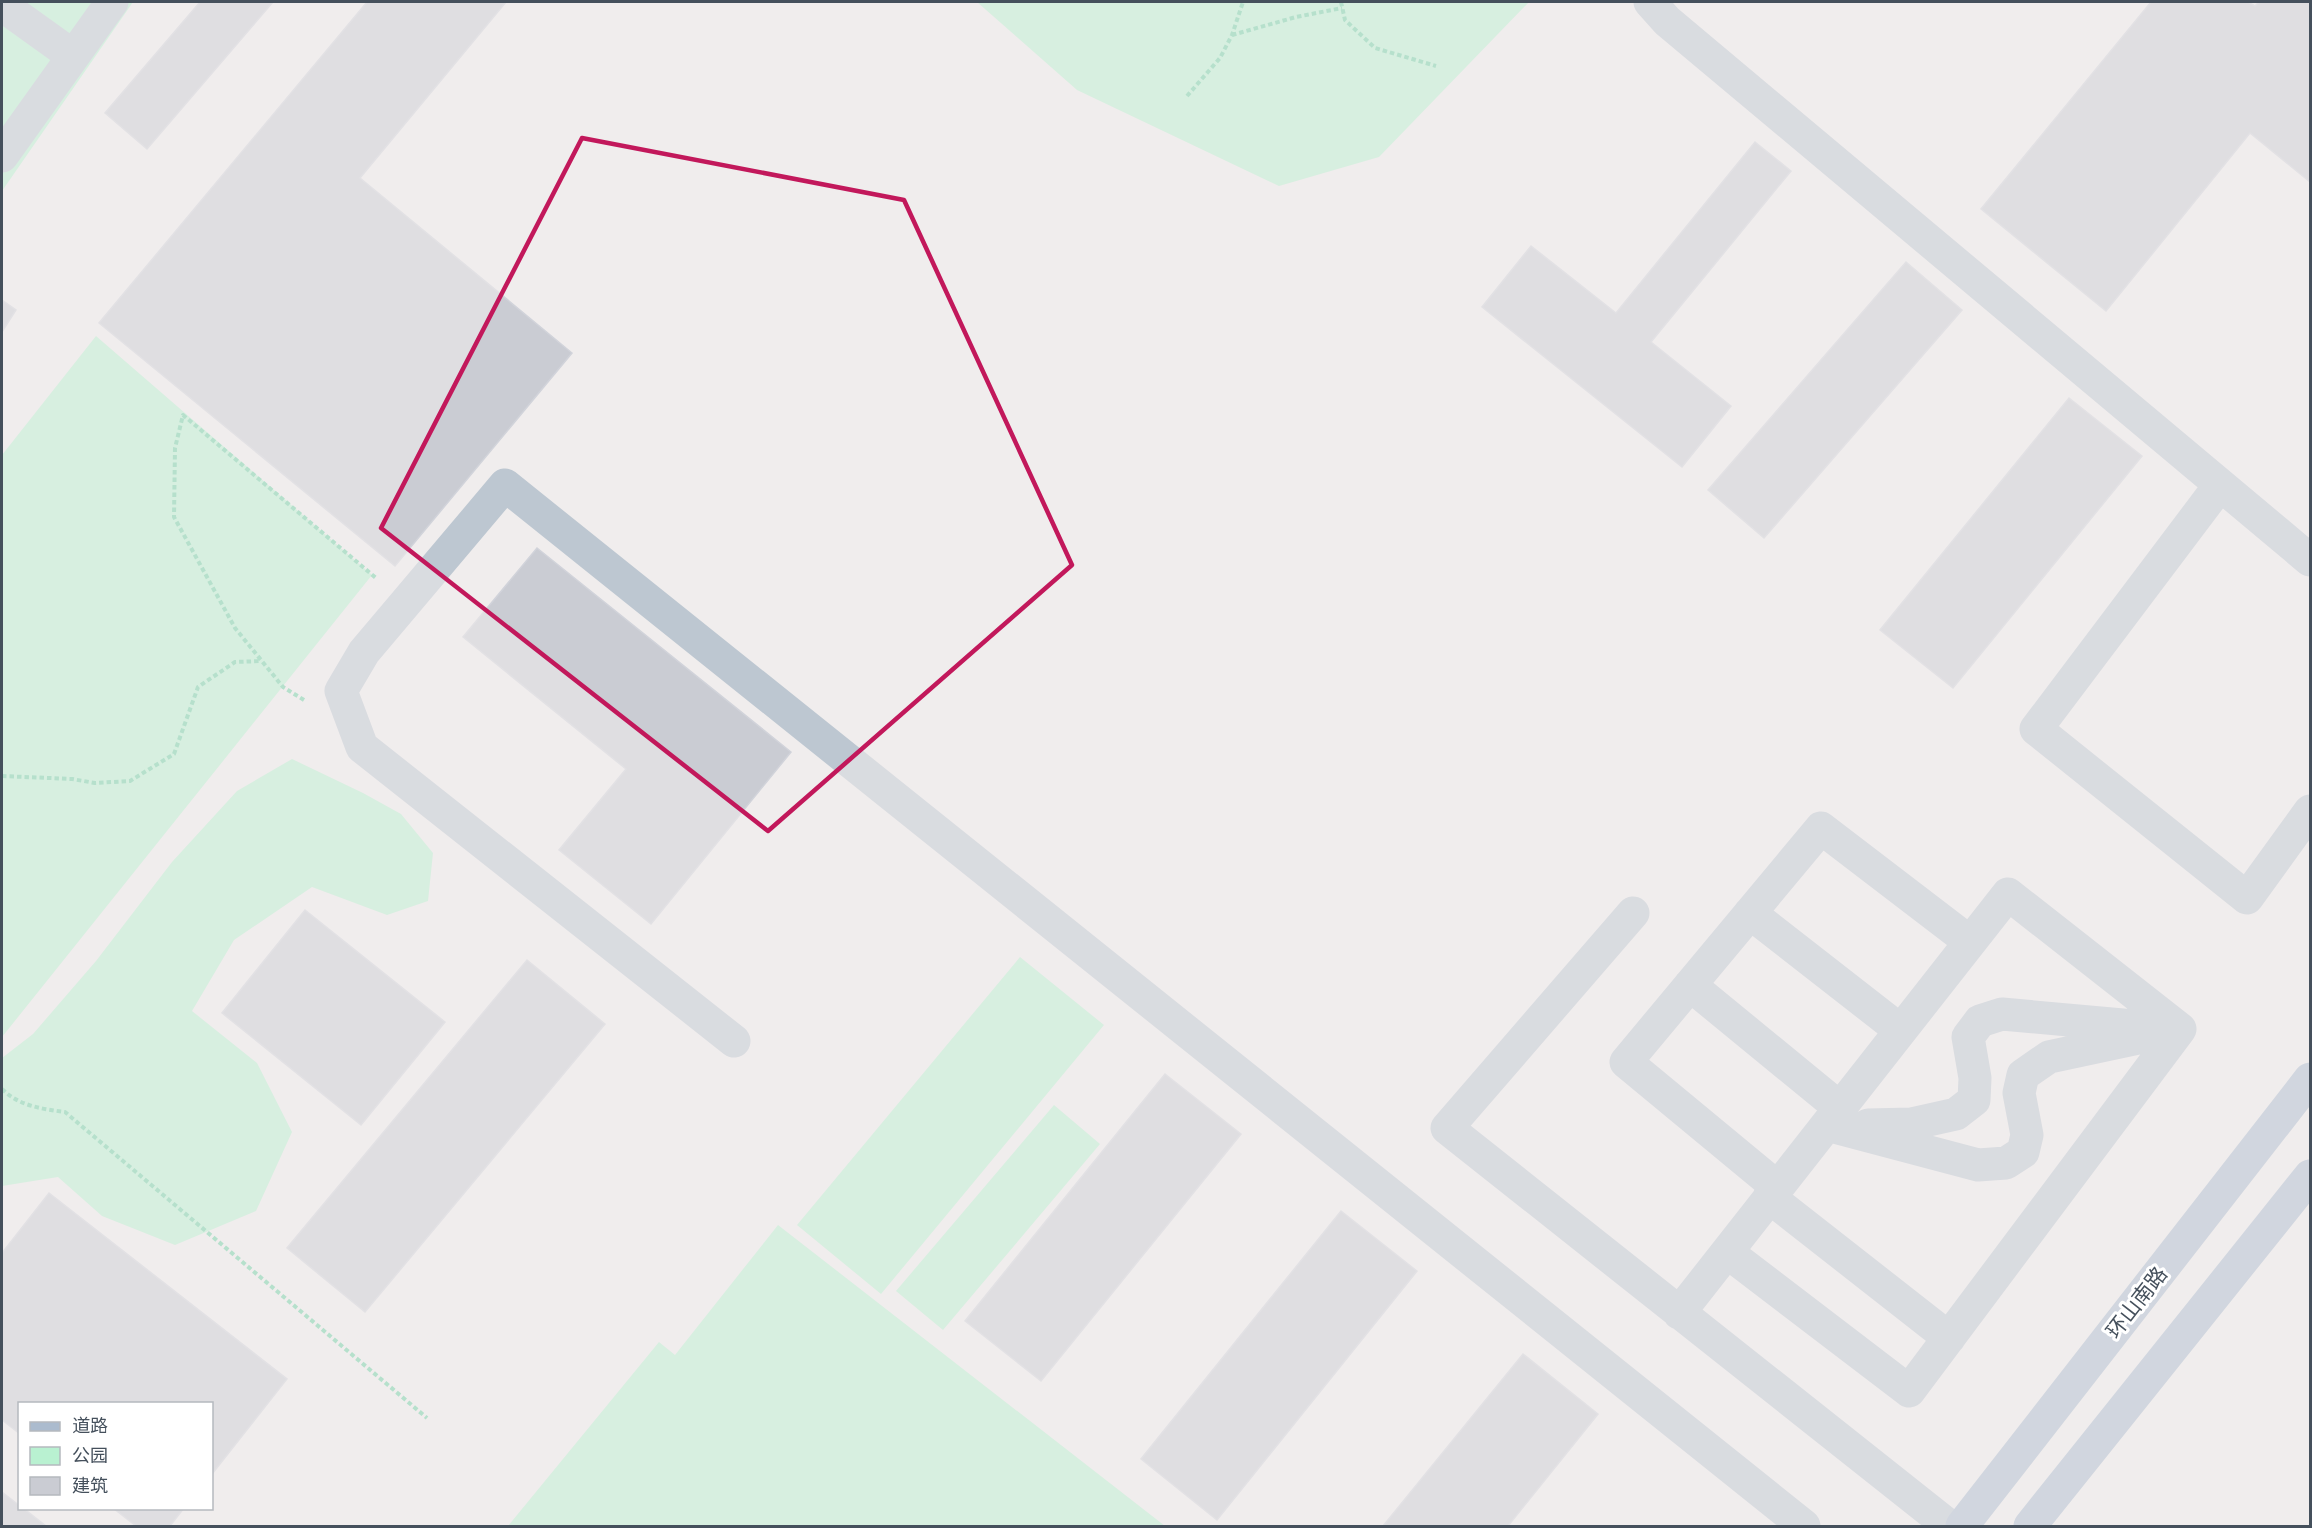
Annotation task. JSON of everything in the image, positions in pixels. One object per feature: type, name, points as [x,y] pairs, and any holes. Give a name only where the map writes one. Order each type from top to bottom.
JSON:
[{"type":"main road","name":"环山南路","points":[[1962,1527],[2310,1079]]},
{"type":"main road","points":[[2030,1527],[2310,1176]]},
{"type":"street","points":[[2,156],[112,2]]},
{"type":"street","points":[[1650,2],[1667,21],[2310,560]]},
{"type":"street","points":[[2,5],[73,56]]},
{"type":"street","points":[[734,1041],[362,747],[340,691],[364,652],[506,485],[1804,1527]]},
{"type":"street","points":[[2220,485],[2036,729],[2247,898],[2310,811]]},
{"type":"street","points":[[1950,1338],[1773,1192],[1626,1062],[1821,828],[1970,942]]},
{"type":"street","points":[[1679,1313],[2008,894],[2180,1029]]},
{"type":"street","points":[[1633,913],[1447,1128],[1949,1527]]},
{"type":"street","points":[[1750,913],[1900,1030]]},
{"type":"street","points":[[1690,985],[1833,1116],[1978,1165],[2006,1163],[2023,1152],[2027,1135],[2019,1093],[2023,1075],[2049,1057],[2180,1029]]},
{"type":"street","points":[[1833,1116],[1911,1125],[1956,1114],[1974,1100],[1975,1078],[1968,1037],[1980,1021],[2001,1014],[2180,1029]]},
{"type":"street","points":[[1727,1252],[1909,1391],[2180,1029]]},
{"type":"path","points":[[1187,96],[1220,58],[1232,35],[1243,2]]},
{"type":"path","points":[[1341,2],[1345,20],[1375,48],[1436,66]]},
{"type":"path","points":[[1232,35],[1296,17],[1342,9]]},
{"type":"path","points":[[358,734],[283,687],[235,628],[174,517],[175,448],[183,415],[406,603]]},
{"type":"path","points":[[2,776],[72,779],[95,783],[130,782],[174,754],[198,687],[235,662],[262,661]]},
{"type":"path","points":[[2,1089],[8,1095],[36,1109],[65,1112],[427,1418]]},
{"type":"highlighted area","points":[[582,138],[904,200],[1072,565],[768,831],[381,528]]},
{"type":"green space","points":[[2,2],[133,2],[2,191]]},
{"type":"green space","points":[[977,2],[1529,2],[1379,157],[1279,186],[1077,90]]},
{"type":"green space","points":[[96,336],[372,575],[2,1037],[2,455]]},
{"type":"green space","points":[[292,759],[401,814],[433,853],[428,901],[387,915],[312,887],[234,940],[192,1011],[257,1063],[292,1132],[256,1211],[175,1245],[102,1216],[58,1177],[2,1186],[2,1058],[33,1034],[96,961],[172,862],[237,791]]},
{"type":"green space","points":[[1020,957],[1104,1025],[881,1294],[797,1225]]},
{"type":"green space","points":[[1054,1105],[1100,1144],[943,1330],[896,1291]]},
{"type":"green space","points":[[778,1225],[1165,1526],[508,1526],[659,1342],[675,1355]]},
{"type":"building","points":[[200,2],[273,2],[147,149],[105,113]]},
{"type":"building","points":[[367,2],[506,2],[360,178],[572,353],[395,566],[99,323]]},
{"type":"building","points":[[2151,2],[2248,2],[2255,6],[2259,2],[2310,2],[2310,182],[2250,133],[2106,311],[1981,209]]},
{"type":"building","points":[[1755,142],[1791,171],[1651,342],[1731,406],[1682,467],[1482,307],[1531,246],[1616,313]]},
{"type":"building","points":[[1906,262],[1962,310],[1764,538],[1708,490]]},
{"type":"building","points":[[2,300],[16,310],[2,332]]},
{"type":"building","points":[[2069,398],[2142,456],[1953,688],[1880,630]]},
{"type":"building","points":[[537,548],[791,752],[651,924],[559,850],[626,769],[463,637]]},
{"type":"building","points":[[305,910],[445,1022],[361,1125],[222,1013]]},
{"type":"building","points":[[527,960],[605,1024],[365,1312],[287,1248]]},
{"type":"building","points":[[1165,1074],[1241,1134],[1041,1381],[965,1321]]},
{"type":"building","points":[[49,1193],[287,1379],[213,1473],[213,1402],[18,1402],[18,1432],[2,1420],[2,1253]]},
{"type":"building","points":[[1341,1211],[1417,1271],[1217,1520],[1141,1459]]},
{"type":"building","points":[[1523,1354],[1598,1414],[1508,1526],[1383,1526]]},
{"type":"building","points":[[2,1492],[18,1504],[18,1510],[26,1510],[46,1526],[2,1526]]},
{"type":"building","points":[[116,1510],[182,1510],[170,1526],[136,1526]]}]
